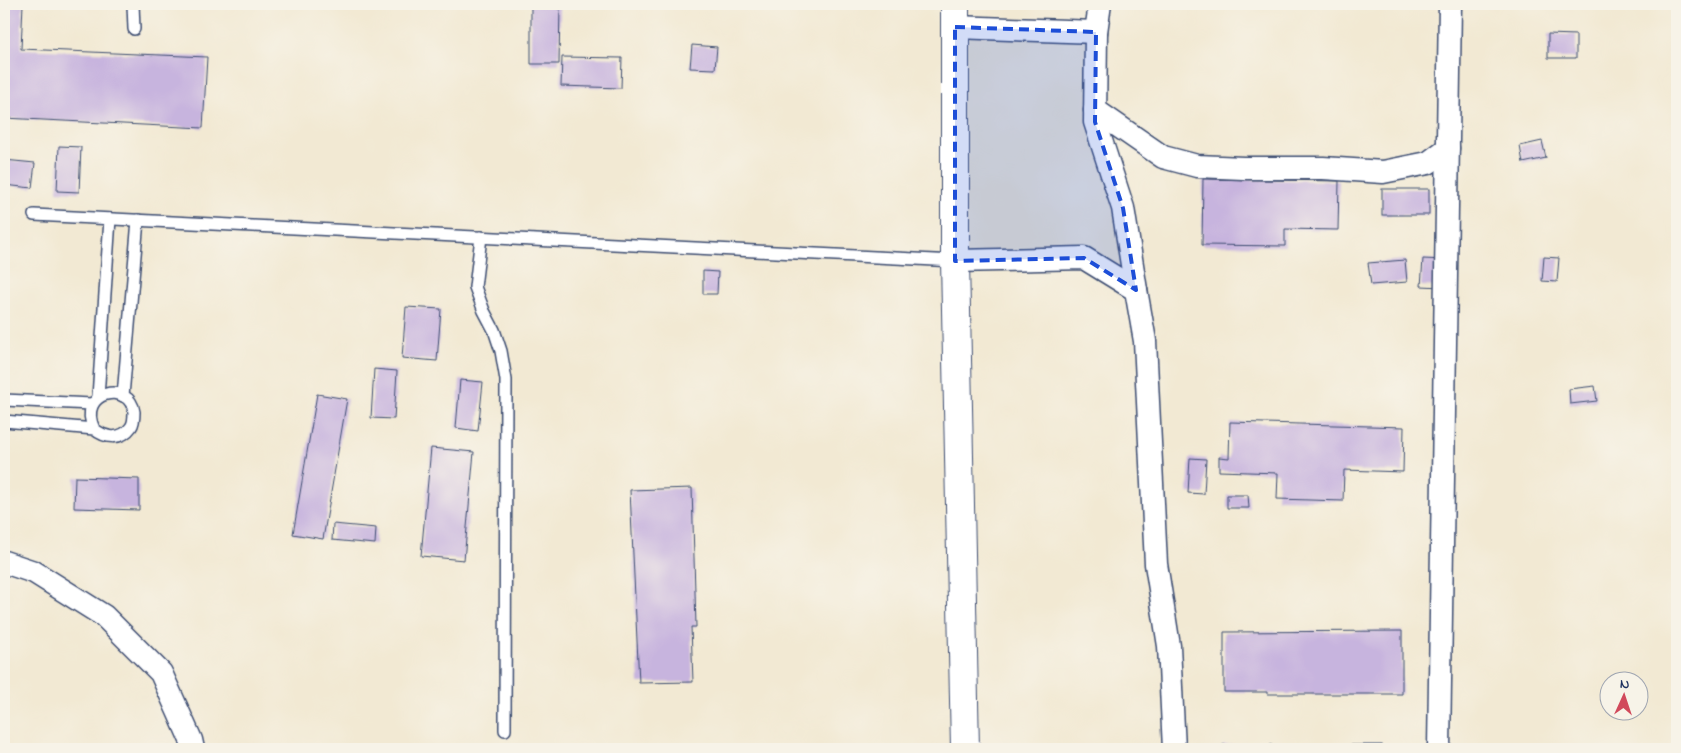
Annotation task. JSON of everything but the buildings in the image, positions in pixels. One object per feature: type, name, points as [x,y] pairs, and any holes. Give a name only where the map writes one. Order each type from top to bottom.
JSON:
[{"type":"main road","points":[[955,15],[954,261],[965,749]]},
{"type":"street","points":[[1100,4],[1096,32],[1095,122],[1123,208],[1145,342],[1156,564],[1169,646],[1174,749]]},
{"type":"street","points":[[1439,749],[1450,4]]},
{"type":"street","points":[[955,15],[1096,32]]},
{"type":"street","points":[[1095,110],[1163,157],[1197,166],[1323,168],[1383,172],[1428,163],[1448,148]]},
{"type":"street","points":[[954,261],[1084,258],[1136,290]]},
{"type":"street","points":[[4,562],[34,572],[104,616],[161,673],[191,740],[193,749]]},
{"type":"lane","points":[[133,4],[134,29]]},
{"type":"lane","points":[[34,215],[954,261]]},
{"type":"lane","points":[[4,400],[95,401],[106,394],[114,393],[123,396],[134,409],[134,418],[131,426],[126,433],[118,437],[100,434],[94,429],[90,421],[89,412],[95,401],[110,219]]},
{"type":"lane","points":[[123,396],[138,220]]},
{"type":"lane","points":[[481,238],[475,287],[494,330],[501,351],[506,380],[505,730]]},
{"type":"lane","points":[[4,421],[94,429]]},
{"type":"highlighted area","points":[[955,27],[1096,32],[1095,122],[1123,208],[1136,290],[1084,258],[955,261]]}]
